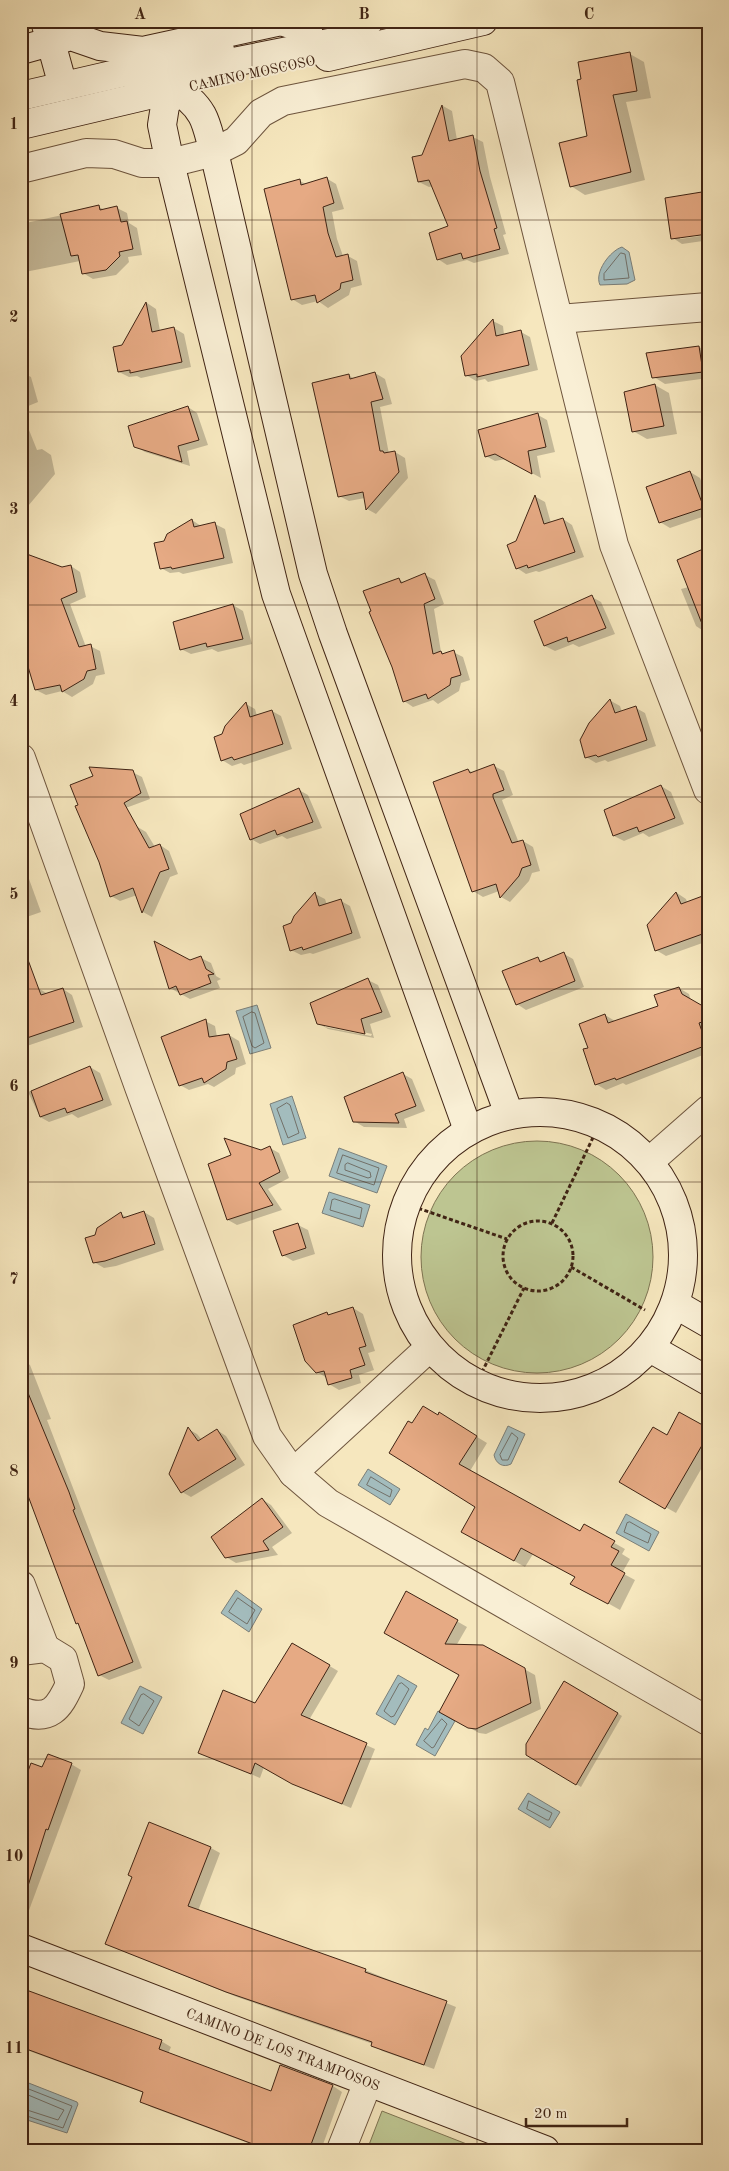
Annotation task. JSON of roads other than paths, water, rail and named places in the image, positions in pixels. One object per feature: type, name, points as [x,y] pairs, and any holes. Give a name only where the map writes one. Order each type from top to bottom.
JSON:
[{"type":"street","points":[[21,50],[48,31],[71,36],[100,46],[143,51],[281,21],[308,25]]},
{"type":"street","name":"CAMINO MOSCOSO","points":[[21,96],[125,72],[308,25],[350,21]]},
{"type":"street","points":[[369,21],[344,40],[203,68],[175,89],[165,106],[162,125],[276,594],[468,1130]]},
{"type":"street","name":"CAMINO MOSCOSO","points":[[21,125],[483,21]]},
{"type":"street","points":[[48,31],[63,86]]},
{"type":"street","points":[[21,169],[86,153],[114,154],[142,163],[170,163],[214,152],[236,141],[261,113],[283,101],[465,64],[484,68],[500,82],[614,545],[708,790]]},
{"type":"street","points":[[125,72],[175,89],[189,98],[202,115],[214,152],[313,574],[333,634],[509,1114]]},
{"type":"street","points":[[21,111],[36,108],[63,86],[105,92],[129,100]]},
{"type":"street","points":[[559,319],[708,307]]},
{"type":"street","points":[[21,758],[267,1436],[294,1473],[328,1503],[708,1721]]},
{"type":"street","points":[[650,1162],[708,1110]]},
{"type":"street","points":[[559,1112],[600,1124],[627,1140],[650,1162],[670,1193],[682,1229],[683,1267],[671,1314],[650,1348],[614,1378],[570,1396],[522,1398],[476,1384],[453,1370],[429,1348],[411,1318],[399,1281],[397,1242],[406,1204],[421,1175],[442,1150],[468,1130],[491,1119],[509,1114],[559,1112]]},
{"type":"street","points":[[671,1314],[708,1323]]},
{"type":"street","points":[[294,1473],[429,1348]]},
{"type":"street","points":[[650,1348],[708,1381]]},
{"type":"street","points":[[21,1585],[33,1649],[63,1659],[70,1684],[62,1702],[49,1714],[34,1716],[21,1711]]},
{"type":"street","name":"CAMINO DE LOS TRAMPOSOS","points":[[21,1948],[545,2150]]},
{"type":"street","points":[[341,2150],[368,2082]]},
{"type":"water","points":[[622,247],[629,252],[635,280],[627,284],[600,285],[599,274],[601,268],[608,257]]},
{"type":"water","points":[[257,1005],[271,1048],[250,1054],[236,1011]]},
{"type":"water","points":[[292,1096],[306,1138],[283,1145],[270,1104]]},
{"type":"water","points":[[339,1148],[387,1166],[377,1193],[329,1176]]},
{"type":"water","points":[[329,1192],[370,1205],[363,1227],[322,1213]]},
{"type":"water","points":[[508,1426],[525,1434],[511,1464],[503,1465],[496,1461],[494,1455]]},
{"type":"water","points":[[368,1469],[400,1489],[390,1505],[358,1485]]},
{"type":"water","points":[[626,1514],[659,1532],[649,1551],[616,1533]]},
{"type":"water","points":[[236,1590],[262,1609],[249,1632],[221,1613]]},
{"type":"water","points":[[398,1675],[417,1686],[395,1725],[376,1714]]},
{"type":"water","points":[[140,1686],[162,1697],[143,1734],[121,1723]]},
{"type":"water","points":[[438,1711],[455,1721],[435,1756],[416,1745],[425,1728],[428,1730]]},
{"type":"water","points":[[528,1793],[560,1812],[550,1828],[518,1809]]},
{"type":"water","points":[[21,2080],[77,2102],[78,2104],[67,2133],[21,2118]]}]
